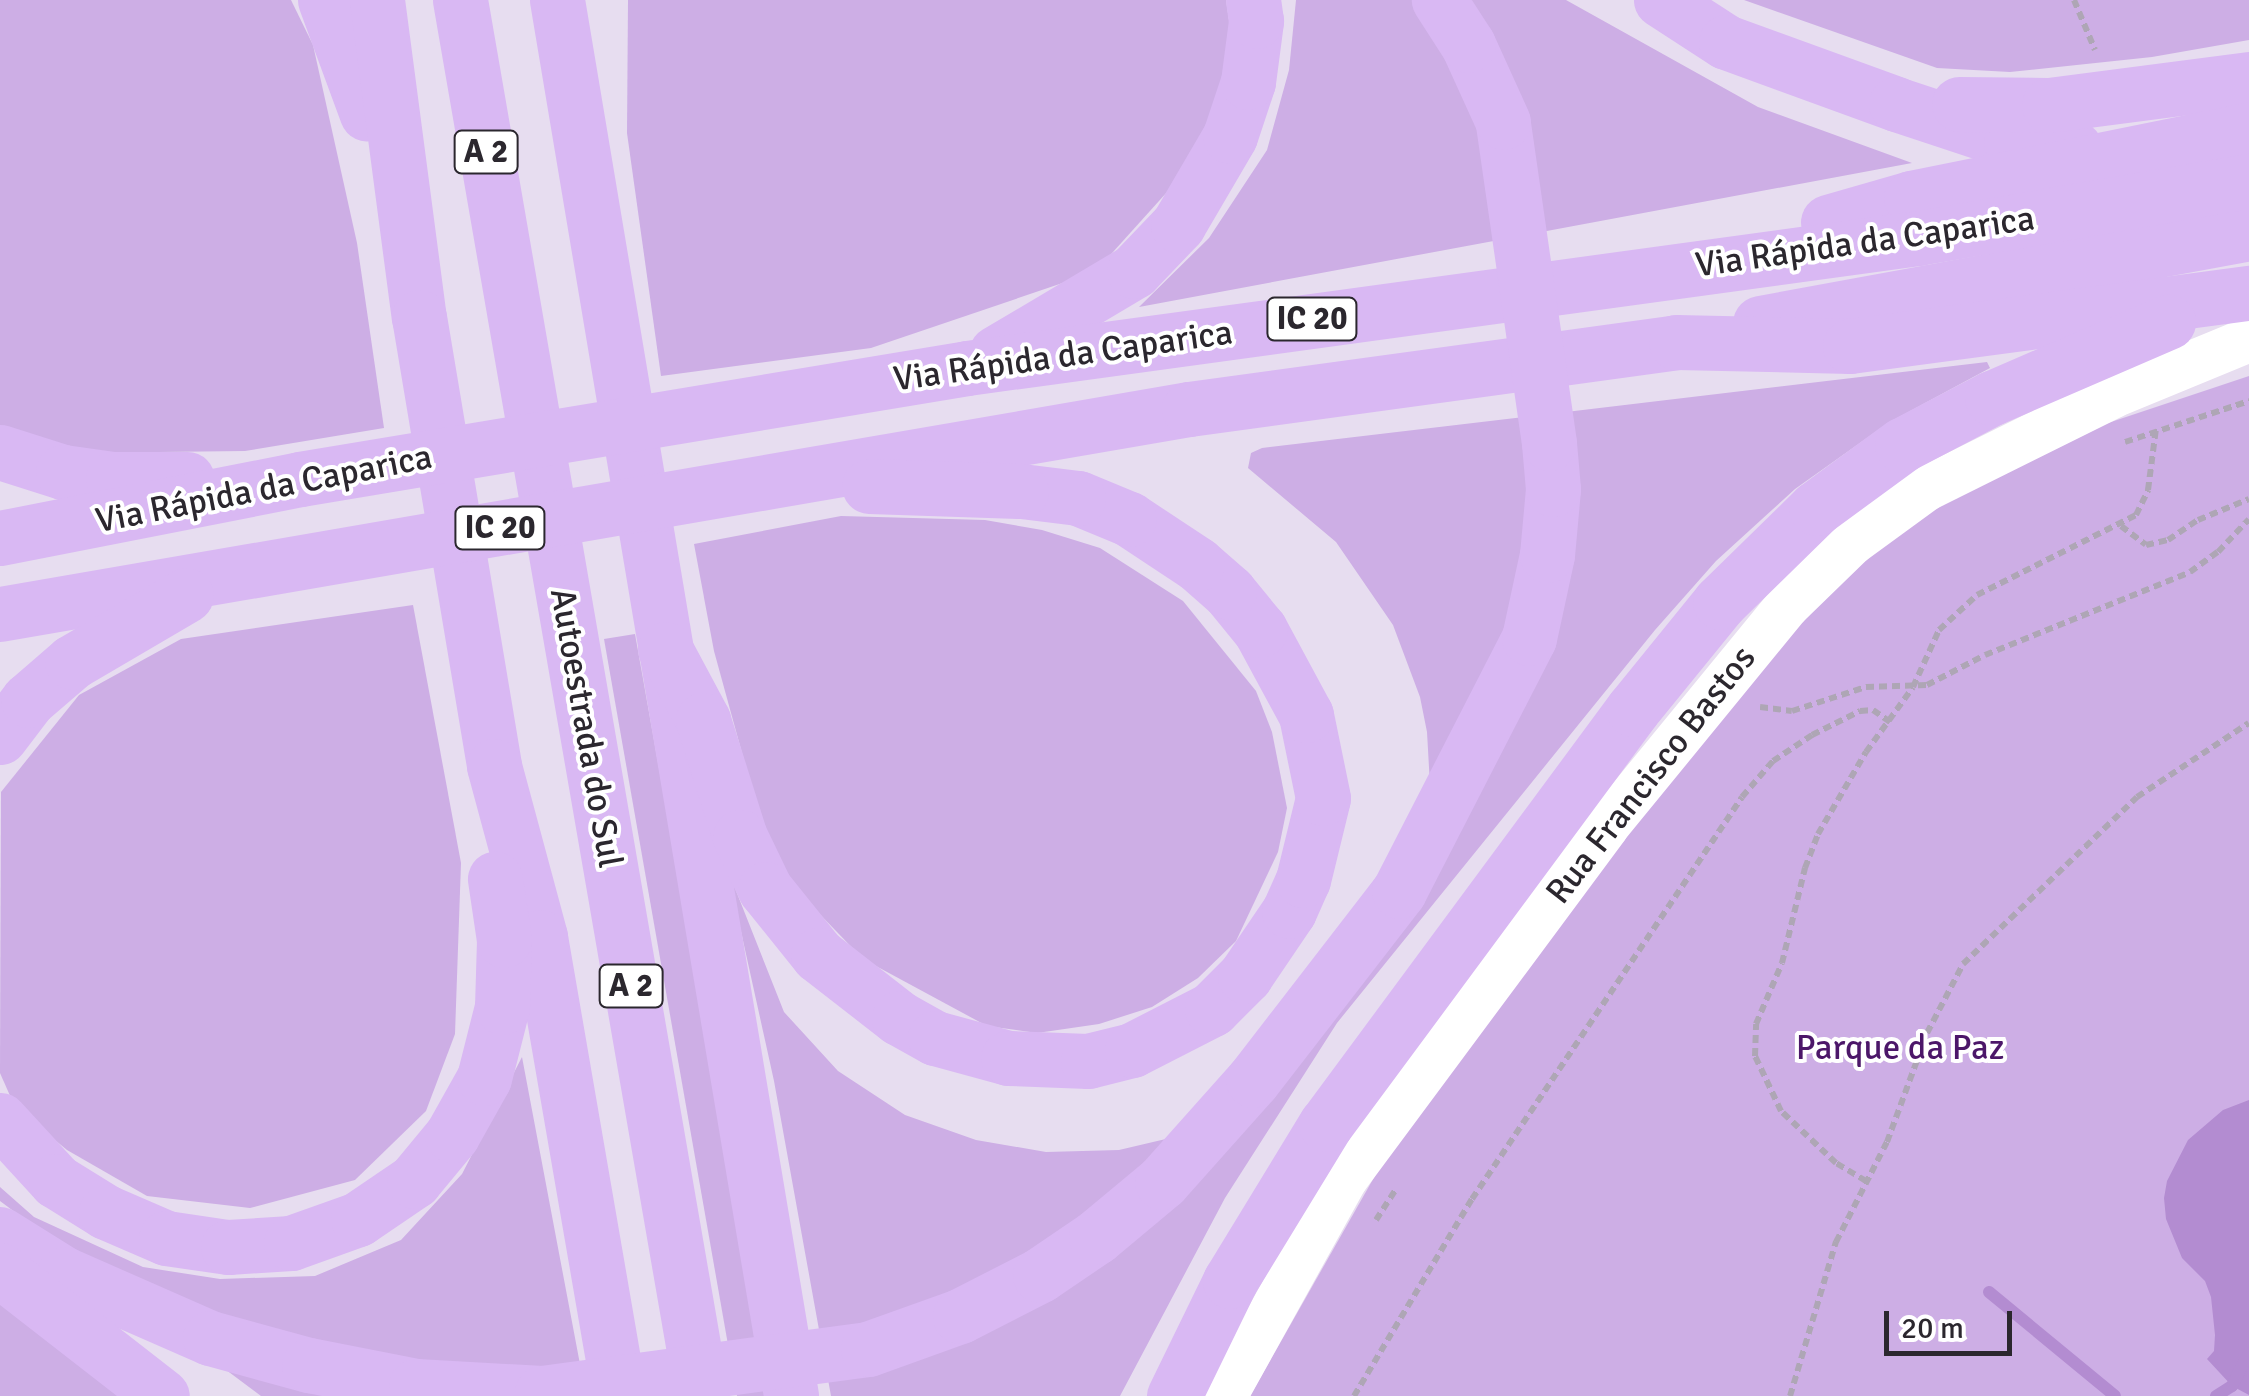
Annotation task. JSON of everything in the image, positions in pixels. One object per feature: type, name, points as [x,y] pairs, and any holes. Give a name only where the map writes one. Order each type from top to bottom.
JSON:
[{"type":"highway","points":[[325,0],[408,220],[419,317],[494,766],[540,938],[619,1396]]},
{"type":"highway","name":"A 2","points":[[377,0],[408,220]]},
{"type":"highway","name":"Autoestrada do Sul","points":[[460,0],[702,1396]]},
{"type":"highway","name":"A 2","points":[[557,0],[790,1396]]},
{"type":"highway","points":[[573,85],[598,0]]},
{"type":"highway","points":[[967,368],[1093,299],[1134,271],[1178,225],[1204,187],[1248,82],[1256,21],[1253,0]]},
{"type":"highway","points":[[0,1234],[64,1274],[210,1338],[416,1386],[542,1394],[868,1349],[960,1316],[1040,1275],[1096,1237],[1162,1182],[1253,1080],[1399,891],[1529,638],[1554,488],[1515,203],[1503,122],[1468,45],[1438,0]]},
{"type":"highway","points":[[1661,0],[1726,42],[1896,104],[2012,142],[2122,152]]},
{"type":"highway","points":[[1896,104],[2049,105],[2249,79]]},
{"type":"highway","points":[[1657,271],[1912,198],[2122,152],[2249,130]]},
{"type":"highway","name":"Via Rápida da Caparica","points":[[0,538],[300,479],[967,368],[1918,238],[2249,181]]},
{"type":"highway","points":[[1676,342],[1842,305],[2249,233]]},
{"type":"highway","points":[[1174,1396],[1230,1281],[1326,1124],[1633,709],[1742,578],[1843,486],[1928,430],[2243,309]]},
{"type":"highway","name":"Via Rápida da Caparica","points":[[0,614],[1189,409],[1676,342],[1850,346],[2243,309]]},
{"type":"highway","points":[[0,452],[64,472],[113,479],[300,479]]},
{"type":"highway","points":[[663,639],[703,720],[740,837],[765,889],[818,955],[868,997],[935,1038],[1008,1058],[1050,1061],[1088,1061],[1132,1050],[1212,1009],[1270,943],[1303,880],[1315,838],[1322,798],[1319,770],[1306,716],[1286,675],[1229,592],[1196,564],[1128,519],[1078,498],[1022,492],[886,488],[786,476]]},
{"type":"highway","points":[[0,738],[28,700],[72,662],[214,579]]},
{"type":"highway","points":[[0,1120],[56,1180],[106,1212],[166,1238],[228,1247],[291,1242],[358,1219],[414,1181],[452,1135],[484,1078],[502,1006],[504,940],[496,883],[494,766]]},
{"type":"highway","points":[[0,1270],[162,1396]]},
{"type":"street","name":"Rua Francisco Bastos","points":[[1224,1396],[1344,1178],[1606,826],[1786,605],[1852,542],[1926,488],[2112,395],[2243,309]]},
{"type":"path","points":[[2074,0],[2075,10]]},
{"type":"path","points":[[2109,447],[2249,401]]},
{"type":"path","points":[[1866,1180],[1836,1163],[1781,1111],[1759,1071],[1754,1039],[1782,963],[1796,897],[1818,834],[1866,752],[1912,687],[1938,630],[1956,610],[2052,556],[2121,526],[2144,503],[2153,452]]},
{"type":"path","points":[[2121,526],[2146,545],[2168,540],[2198,520],[2249,499]]},
{"type":"path","points":[[1767,692],[1754,706],[1792,711],[1866,687],[1927,685],[1986,655],[2190,572],[2218,552],[2249,519]]},
{"type":"path","points":[[1354,1396],[1472,1199],[1742,797],[1773,761],[1812,734],[1860,710],[1873,710],[1890,722]]},
{"type":"path","points":[[1790,1396],[1836,1242],[1906,1099],[1938,1009],[1963,964],[2138,797],[2249,723]]},
{"type":"path","points":[[1368,1234],[1398,1186]]},
{"type":"green space","points":[[0,0],[291,0],[313,45],[357,243],[384,428],[245,451],[72,453],[0,426]]},
{"type":"green space","points":[[628,0],[1226,0],[1231,34],[1218,116],[1177,181],[1095,272],[871,348],[661,376],[627,133]]},
{"type":"green space","points":[[1296,0],[1566,0],[1758,107],[1912,163],[1139,307],[1209,238],[1267,150],[1289,70]]},
{"type":"green space","points":[[1744,0],[2249,0],[2249,40],[2152,57],[2010,72],[1937,68]]},
{"type":"green space","points":[[1987,362],[1990,368],[1888,423],[1795,489],[1716,561],[1655,630],[1337,1023],[1225,1198],[1120,1396],[831,1396],[774,1081],[727,868],[784,1012],[838,1071],[905,1115],[976,1140],[1046,1152],[1119,1150],[1187,1134],[1431,803],[1427,732],[1420,697],[1393,625],[1336,542],[1248,468],[1251,453],[1262,448]]},
{"type":"green space","name":"Parque da Paz","points":[[2249,376],[2249,1396],[1250,1396],[1376,1174],[1689,749],[1828,589],[1904,527],[1977,482],[2099,426]]},
{"type":"green space","points":[[841,516],[985,520],[1042,530],[1100,548],[1183,601],[1256,691],[1272,732],[1287,808],[1278,852],[1236,941],[1198,978],[1152,1007],[1099,1024],[1037,1033],[987,1026],[863,959],[783,876],[756,804],[714,651],[694,544]]},
{"type":"green space","points":[[413,605],[461,863],[455,1034],[426,1111],[355,1180],[250,1208],[147,1196],[67,1150],[15,1107],[0,1073],[1,792],[79,695],[181,639]]},
{"type":"green space","points":[[635,634],[769,1396],[737,1396],[604,639]]},
{"type":"green space","points":[[522,1057],[586,1396],[261,1396],[0,1201],[0,1187],[34,1217],[143,1267],[220,1279],[315,1276],[401,1240],[462,1174]]},
{"type":"green space","points":[[0,1273],[162,1396],[0,1396]]},
{"type":"shaded area","points":[[2249,1100],[2249,1395],[2232,1386],[2207,1359],[2214,1351],[2211,1297],[2205,1281],[2182,1258],[2166,1219],[2164,1198],[2167,1181],[2188,1140],[2223,1110]]},
{"type":"waterway","points":[[1989,1292],[2115,1396]]},
{"type":"waterway","points":[[2216,1396],[2232,1386],[2249,1353]]}]
